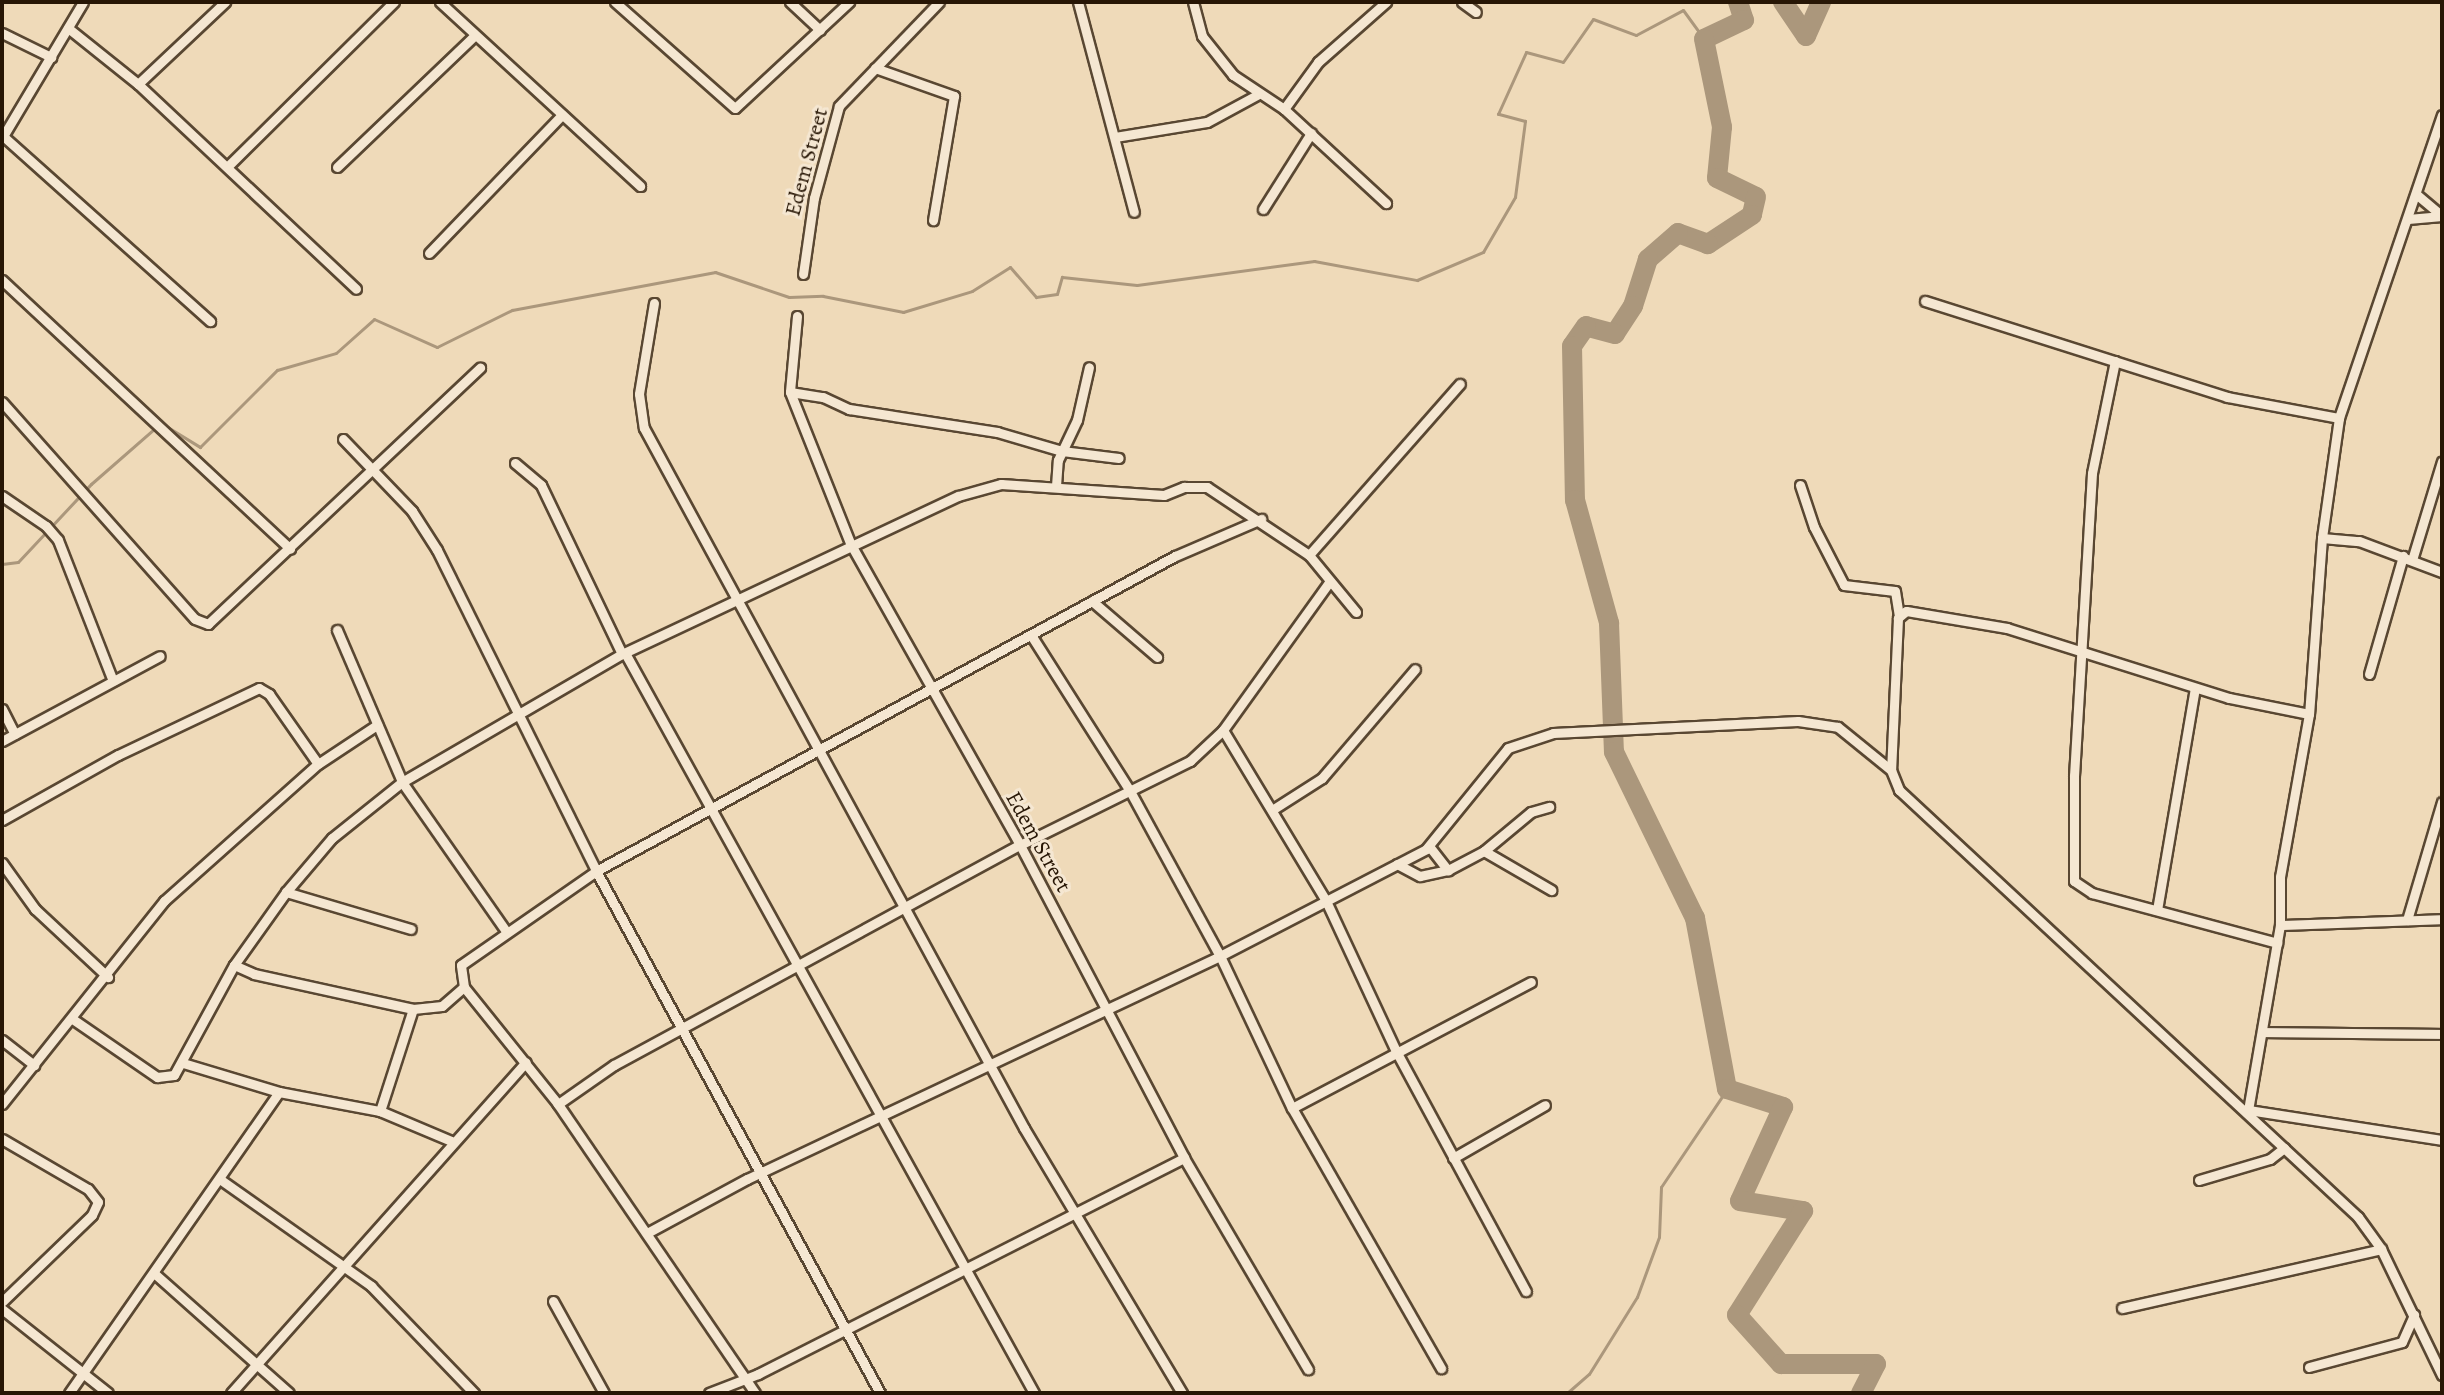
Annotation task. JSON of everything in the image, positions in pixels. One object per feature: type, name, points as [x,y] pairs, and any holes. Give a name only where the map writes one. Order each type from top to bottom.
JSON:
[{"type":"street","points":[[83,2],[2,137],[210,321]]},
{"type":"street","points":[[138,84],[225,2]]},
{"type":"street","points":[[227,167],[394,2]]},
{"type":"street","points":[[440,2],[640,186]]},
{"type":"street","points":[[615,2],[735,108],[849,2]]},
{"type":"street","points":[[790,2],[820,30]]},
{"type":"street","name":"Edem Street","points":[[803,274],[814,198],[839,106],[939,2]]},
{"type":"street","points":[[1078,2],[1134,212]]},
{"type":"street","points":[[1193,2],[1202,36],[1215,56],[1257,95],[1284,109],[1386,203]]},
{"type":"street","points":[[1284,109],[1318,62],[1386,2]]},
{"type":"street","points":[[1462,2],[1476,12]]},
{"type":"street","points":[[68,28],[138,84],[356,289]]},
{"type":"street","points":[[2,33],[51,57]]},
{"type":"street","points":[[337,167],[475,35]]},
{"type":"street","points":[[875,68],[954,96],[933,220]]},
{"type":"street","points":[[1115,137],[1207,122],[1257,95]]},
{"type":"street","points":[[429,253],[562,115]]},
{"type":"street","points":[[2248,1110],[2280,925],[2280,877],[2309,714],[2322,538],[2339,418],[2442,115]]},
{"type":"street","points":[[1263,209],[1311,133]]},
{"type":"street","points":[[2416,194],[2442,216]]},
{"type":"street","points":[[2408,219],[2442,216]]},
{"type":"street","points":[[2,280],[290,549]]},
{"type":"street","points":[[1925,301],[2227,397],[2339,418]]},
{"type":"street","points":[[654,303],[639,394],[642,420],[734,601],[822,749],[990,1065],[1182,1393]]},
{"type":"street","name":"Edem Street","points":[[797,316],[790,392],[850,543],[930,691],[1020,845],[1184,1158],[1308,1369]]},
{"type":"street","points":[[2115,361],[2092,473],[2070,860],[2074,881],[2092,893],[2277,943]]},
{"type":"street","points":[[1056,486],[1062,451],[1077,420],[1089,367]]},
{"type":"street","points":[[2,402],[201,624],[214,622],[480,368]]},
{"type":"street","points":[[1309,555],[1460,384]]},
{"type":"street","points":[[790,392],[809,393],[860,412],[997,432],[1062,451],[1119,458]]},
{"type":"street","points":[[343,439],[412,511],[437,550],[515,714],[596,871],[880,1393]]},
{"type":"street","points":[[2369,674],[2442,461]]},
{"type":"street","points":[[515,463],[541,485],[624,654],[1034,1393]]},
{"type":"street","points":[[74,1020],[157,1077],[174,1075],[234,965],[286,892],[332,838],[402,782],[515,714],[624,654],[850,543],[958,496],[1001,484],[1164,495],[1184,487],[1207,487],[1261,519],[1309,555],[1356,612]]},
{"type":"street","points":[[1800,485],[1814,527],[1844,585],[1895,591],[1899,615],[1891,770],[1899,790],[2248,1110],[2358,1217],[2381,1249],[2442,1375]]},
{"type":"street","points":[[2,496],[46,526],[58,540],[113,681]]},
{"type":"street","points":[[755,1393],[558,1104],[464,987],[461,965],[596,871],[1175,556],[1261,519]]},
{"type":"street","points":[[2322,538],[2359,541],[2442,572]]},
{"type":"street","points":[[558,1104],[614,1065],[907,910],[1020,845],[1190,761],[1223,730],[1330,581]]},
{"type":"street","points":[[1092,601],[1157,657]]},
{"type":"street","points":[[1899,615],[1906,611],[1955,618],[2083,650],[2195,688],[2309,714]]},
{"type":"street","points":[[337,630],[402,782],[506,931]]},
{"type":"street","points":[[1031,635],[1130,791],[1220,956],[1292,1108],[1441,1368]]},
{"type":"street","points":[[2,741],[160,656]]},
{"type":"street","points":[[1272,810],[1322,778],[1415,669]]},
{"type":"street","points":[[2,820],[118,755],[259,688],[269,694],[318,764]]},
{"type":"street","points":[[2157,910],[2195,688]]},
{"type":"street","points":[[2,709],[15,734]]},
{"type":"street","points":[[647,1233],[760,1174],[882,1119],[1220,956],[1429,846],[1508,748],[1573,732],[1798,721],[1838,727],[1891,770]]},
{"type":"street","points":[[2,1104],[74,1020],[164,901],[318,764],[377,725]]},
{"type":"street","points":[[1223,730],[1326,901],[1396,1051],[1526,1291]]},
{"type":"street","points":[[2407,920],[2442,802]]},
{"type":"street","points":[[1397,864],[1420,876],[1448,870],[1484,851],[1512,824],[1549,807]]},
{"type":"street","points":[[1429,846],[1448,870]]},
{"type":"street","points":[[1484,851],[1551,890]]},
{"type":"street","points":[[2,863],[35,909],[108,977]]},
{"type":"street","points":[[286,892],[411,929]]},
{"type":"street","points":[[2280,925],[2442,919]]},
{"type":"street","points":[[234,965],[254,974],[413,1009],[442,1006],[464,987]]},
{"type":"street","points":[[1292,1108],[1531,982]]},
{"type":"street","points":[[380,1111],[413,1009]]},
{"type":"street","points":[[2262,1032],[2442,1034]]},
{"type":"street","points":[[2,1040],[34,1065]]},
{"type":"street","points":[[231,1393],[345,1267],[451,1141],[526,1062]]},
{"type":"street","points":[[183,1063],[279,1092],[380,1111],[451,1141]]},
{"type":"street","points":[[69,1393],[221,1180],[279,1092]]},
{"type":"street","points":[[1453,1158],[1545,1105]]},
{"type":"street","points":[[2248,1110],[2442,1140]]},
{"type":"street","points":[[2,1139],[88,1189],[98,1202],[92,1215],[2,1302]]},
{"type":"street","points":[[2199,1180],[2270,1159],[2284,1148]]},
{"type":"street","points":[[709,1393],[743,1375],[758,1374],[1184,1158]]},
{"type":"street","points":[[221,1180],[371,1286],[474,1393]]},
{"type":"street","points":[[2122,1308],[2381,1249]]},
{"type":"street","points":[[155,1274],[289,1393]]},
{"type":"street","points":[[553,1301],[604,1393]]},
{"type":"street","points":[[2,1309],[108,1393]]},
{"type":"street","points":[[2309,1367],[2402,1342],[2414,1315]]},
{"type":"waterway","points":[[1738,2],[1744,20],[1704,39],[1722,127],[1717,178],[1756,197],[1752,215],[1708,244],[1678,233],[1648,259],[1633,306],[1615,334],[1586,326],[1572,346],[1575,500],[1609,623],[1614,752],[1695,918],[1727,1089],[1783,1107],[1740,1201],[1803,1211],[1737,1315],[1781,1364],[1876,1364],[1861,1393]]},
{"type":"waterway","points":[[1783,2],[1806,36],[1821,2]]},
{"type":"waterway","points":[[161,423],[200,447],[277,370],[336,353],[374,319],[437,347],[512,310],[715,272],[789,297],[823,296],[903,312],[972,291],[1010,267],[1036,297],[1057,294],[1062,277],[1137,285],[1314,261],[1417,280],[1483,252],[1515,197],[1525,121],[1498,114],[1526,52],[1563,62],[1593,19],[1636,35],[1683,10],[1704,39]]},
{"type":"waterway","points":[[2,564],[18,562],[91,484],[155,428]]},
{"type":"waterway","points":[[1567,1393],[1589,1374],[1637,1297],[1659,1237],[1661,1187],[1727,1089]]}]
